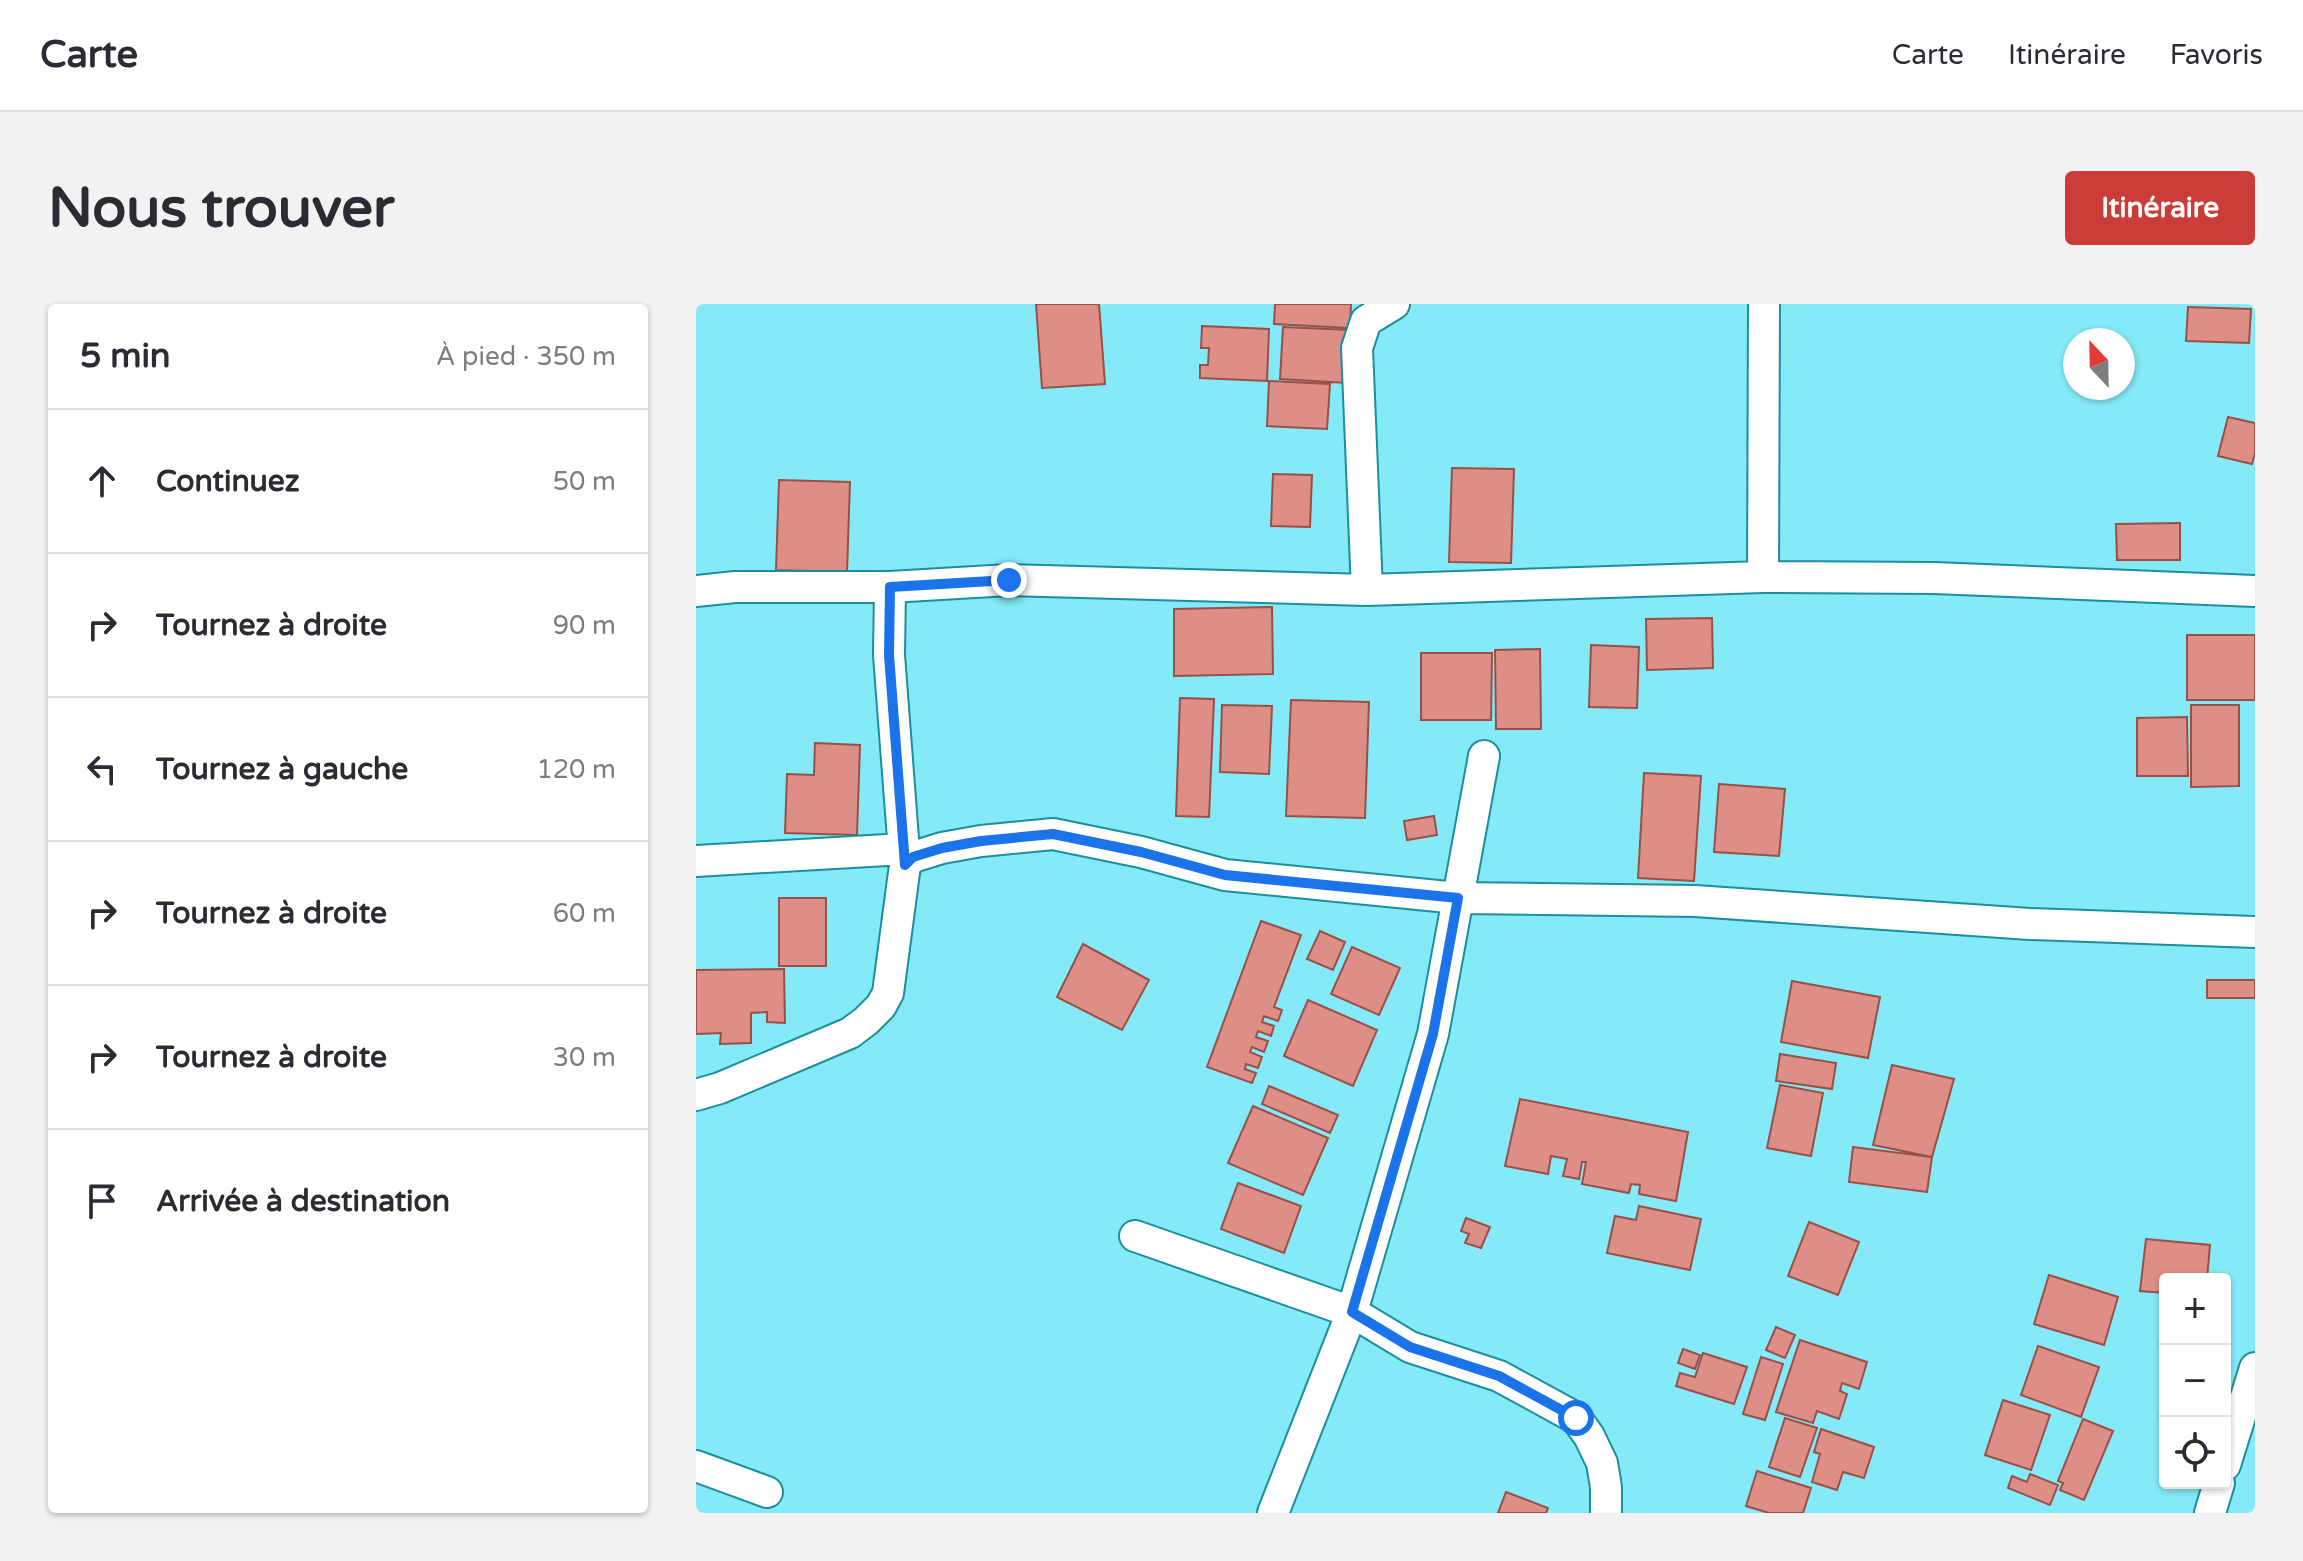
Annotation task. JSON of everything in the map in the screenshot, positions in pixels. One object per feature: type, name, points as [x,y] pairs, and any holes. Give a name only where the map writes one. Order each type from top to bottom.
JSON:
[{"type":"street","points":[[1367,590],[1357,348],[1366,321],[1394,304]]},
{"type":"street","points":[[1763,577],[1764,304]]},
{"type":"street","points":[[696,591],[735,587],[890,587],[1009,580],[1367,590],[1763,577],[1934,578],[2255,591]]},
{"type":"street","points":[[696,1095],[720,1088],[850,1033],[881,1006],[888,993],[904,857],[889,655],[890,587]]},
{"type":"street","points":[[1273,1513],[1352,1312],[1433,1034],[1484,756]]},
{"type":"street","points":[[696,861],[913,857],[981,841],[1053,834],[1141,852],[1225,875],[1458,898],[1695,901],[2030,924],[2255,932]]},
{"type":"street","points":[[1135,1236],[1352,1312],[1410,1347],[1499,1376],[1576,1418],[1602,1463],[1606,1513]]},
{"type":"street","points":[[2231,1446],[2255,1368]]},
{"type":"street","points":[[696,1466],[767,1492]]},
{"type":"street","points":[[2210,1513],[2217,1489]]},
{"type":"building","points":[[1036,304],[1099,304],[1105,384],[1042,388]]},
{"type":"building","points":[[1275,304],[1351,304],[1350,328],[1274,324]]},
{"type":"building","points":[[2188,307],[2251,309],[2249,343],[2186,341]]},
{"type":"building","points":[[1202,326],[1269,329],[1267,381],[1200,378],[1200,365],[1208,365],[1209,348],[1201,348]]},
{"type":"building","points":[[1283,327],[1350,330],[1347,383],[1280,379]]},
{"type":"building","points":[[1269,381],[1330,384],[1327,429],[1267,426]]},
{"type":"building","points":[[2228,417],[2255,423],[2252,464],[2218,456]]},
{"type":"building","points":[[1452,468],[1514,469],[1511,563],[1449,562]]},
{"type":"building","points":[[1273,474],[1312,475],[1310,527],[1271,526]]},
{"type":"building","points":[[779,480],[850,482],[847,572],[776,570]]},
{"type":"building","points":[[2180,523],[2180,560],[2117,560],[2116,524]]},
{"type":"building","points":[[1272,607],[1273,674],[1174,676],[1174,609]]},
{"type":"building","points":[[1712,618],[1713,668],[1647,670],[1646,619]]},
{"type":"building","points":[[2187,635],[2255,635],[2255,700],[2187,700]]},
{"type":"building","points":[[1591,645],[1639,647],[1637,708],[1589,707]]},
{"type":"building","points":[[1540,649],[1541,729],[1496,729],[1495,650]]},
{"type":"building","points":[[1421,653],[1492,653],[1491,720],[1421,720]]},
{"type":"building","points":[[1180,698],[1214,699],[1209,817],[1176,816]]},
{"type":"building","points":[[1291,700],[1369,702],[1365,818],[1286,816]]},
{"type":"building","points":[[1222,705],[1272,706],[1269,774],[1220,772]]},
{"type":"building","points":[[2191,705],[2239,705],[2239,786],[2191,787]]},
{"type":"building","points":[[2187,717],[2188,776],[2137,776],[2137,718]]},
{"type":"building","points":[[815,743],[860,745],[857,835],[785,833],[787,774],[814,775]]},
{"type":"building","points":[[1644,773],[1701,776],[1694,881],[1638,878]]},
{"type":"building","points":[[1719,784],[1785,789],[1779,856],[1714,852]]},
{"type":"building","points":[[1434,816],[1437,835],[1407,840],[1404,821]]},
{"type":"building","points":[[779,898],[826,898],[826,966],[779,966]]},
{"type":"building","points":[[1261,921],[1301,935],[1274,1007],[1282,1010],[1278,1021],[1264,1016],[1262,1022],[1274,1026],[1271,1036],[1258,1031],[1256,1037],[1268,1041],[1264,1052],[1252,1047],[1250,1052],[1262,1057],[1258,1068],[1246,1064],[1245,1069],[1256,1073],[1252,1083],[1207,1067]]},
{"type":"building","points":[[1320,931],[1345,942],[1333,970],[1307,959]]},
{"type":"building","points":[[1083,944],[1149,980],[1122,1030],[1057,997]]},
{"type":"building","points":[[1352,947],[1400,968],[1379,1015],[1331,994]]},
{"type":"building","points":[[784,969],[785,1023],[767,1022],[767,1012],[751,1013],[751,1043],[720,1044],[721,1033],[696,1034],[696,970]]},
{"type":"building","points":[[2207,980],[2255,980],[2255,998],[2207,998]]},
{"type":"building","points":[[1792,981],[1880,997],[1868,1058],[1781,1042]]},
{"type":"building","points":[[1308,1000],[1377,1030],[1353,1086],[1284,1056]]},
{"type":"building","points":[[1780,1054],[1836,1063],[1832,1089],[1776,1081]]},
{"type":"building","points":[[1892,1065],[1954,1079],[1932,1157],[1873,1145]]},
{"type":"building","points":[[1780,1085],[1823,1093],[1811,1156],[1767,1148]]},
{"type":"building","points":[[1269,1086],[1338,1115],[1330,1133],[1262,1104]]},
{"type":"building","points":[[1520,1099],[1688,1132],[1676,1201],[1639,1194],[1640,1185],[1631,1184],[1629,1193],[1582,1184],[1586,1162],[1582,1162],[1579,1179],[1563,1176],[1567,1159],[1551,1156],[1548,1174],[1505,1166]]},
{"type":"building","points":[[1253,1106],[1328,1138],[1303,1195],[1228,1163]]},
{"type":"building","points":[[1853,1147],[1932,1157],[1927,1192],[1849,1182]]},
{"type":"building","points":[[1238,1183],[1301,1206],[1284,1253],[1221,1229]]},
{"type":"building","points":[[1639,1206],[1701,1219],[1690,1270],[1607,1253],[1615,1216],[1636,1220]]},
{"type":"building","points":[[1466,1218],[1490,1227],[1481,1248],[1465,1243],[1469,1234],[1461,1231]]},
{"type":"building","points":[[1809,1222],[1859,1242],[1838,1295],[1788,1276]]},
{"type":"building","points":[[2146,1239],[2210,1245],[2208,1273],[2159,1273],[2159,1293],[2140,1291]]},
{"type":"building","points":[[2049,1275],[2118,1297],[2104,1345],[2034,1324]]},
{"type":"building","points":[[1776,1327],[1795,1335],[1785,1358],[1766,1350]]},
{"type":"building","points":[[1800,1340],[1867,1362],[1859,1389],[1842,1383],[1840,1391],[1847,1394],[1839,1419],[1817,1411],[1813,1423],[1776,1412]]},
{"type":"building","points":[[2038,1346],[2099,1367],[2081,1417],[2021,1395]]},
{"type":"building","points":[[1683,1349],[1700,1355],[1695,1369],[1678,1363]]},
{"type":"building","points":[[1703,1353],[1747,1367],[1734,1404],[1676,1386],[1680,1373],[1695,1377]]},
{"type":"building","points":[[1761,1357],[1783,1364],[1765,1420],[1743,1414]]},
{"type":"building","points":[[2003,1400],[2050,1415],[2031,1470],[1985,1455]]},
{"type":"building","points":[[1785,1418],[1817,1428],[1800,1477],[1769,1467]]},
{"type":"building","points":[[2083,1419],[2113,1431],[2084,1500],[2060,1490],[2063,1483],[2058,1481]]},
{"type":"building","points":[[1821,1429],[1874,1447],[1864,1478],[1843,1472],[1837,1490],[1812,1482],[1820,1454],[1814,1452]]},
{"type":"building","points":[[1757,1471],[1811,1488],[1803,1513],[1769,1513],[1746,1506]]},
{"type":"building","points":[[2030,1474],[2058,1485],[2050,1505],[2008,1488],[2012,1476],[2027,1482]]},
{"type":"building","points":[[1506,1492],[1548,1508],[1546,1513],[1498,1513]]},
{"type":"route","points":[[1009,580],[890,587],[889,655],[905,865],[913,857],[942,848],[1053,834],[1141,852],[1225,875],[1458,898],[1433,1034],[1352,1312],[1410,1347],[1499,1376],[1576,1418]]}]
